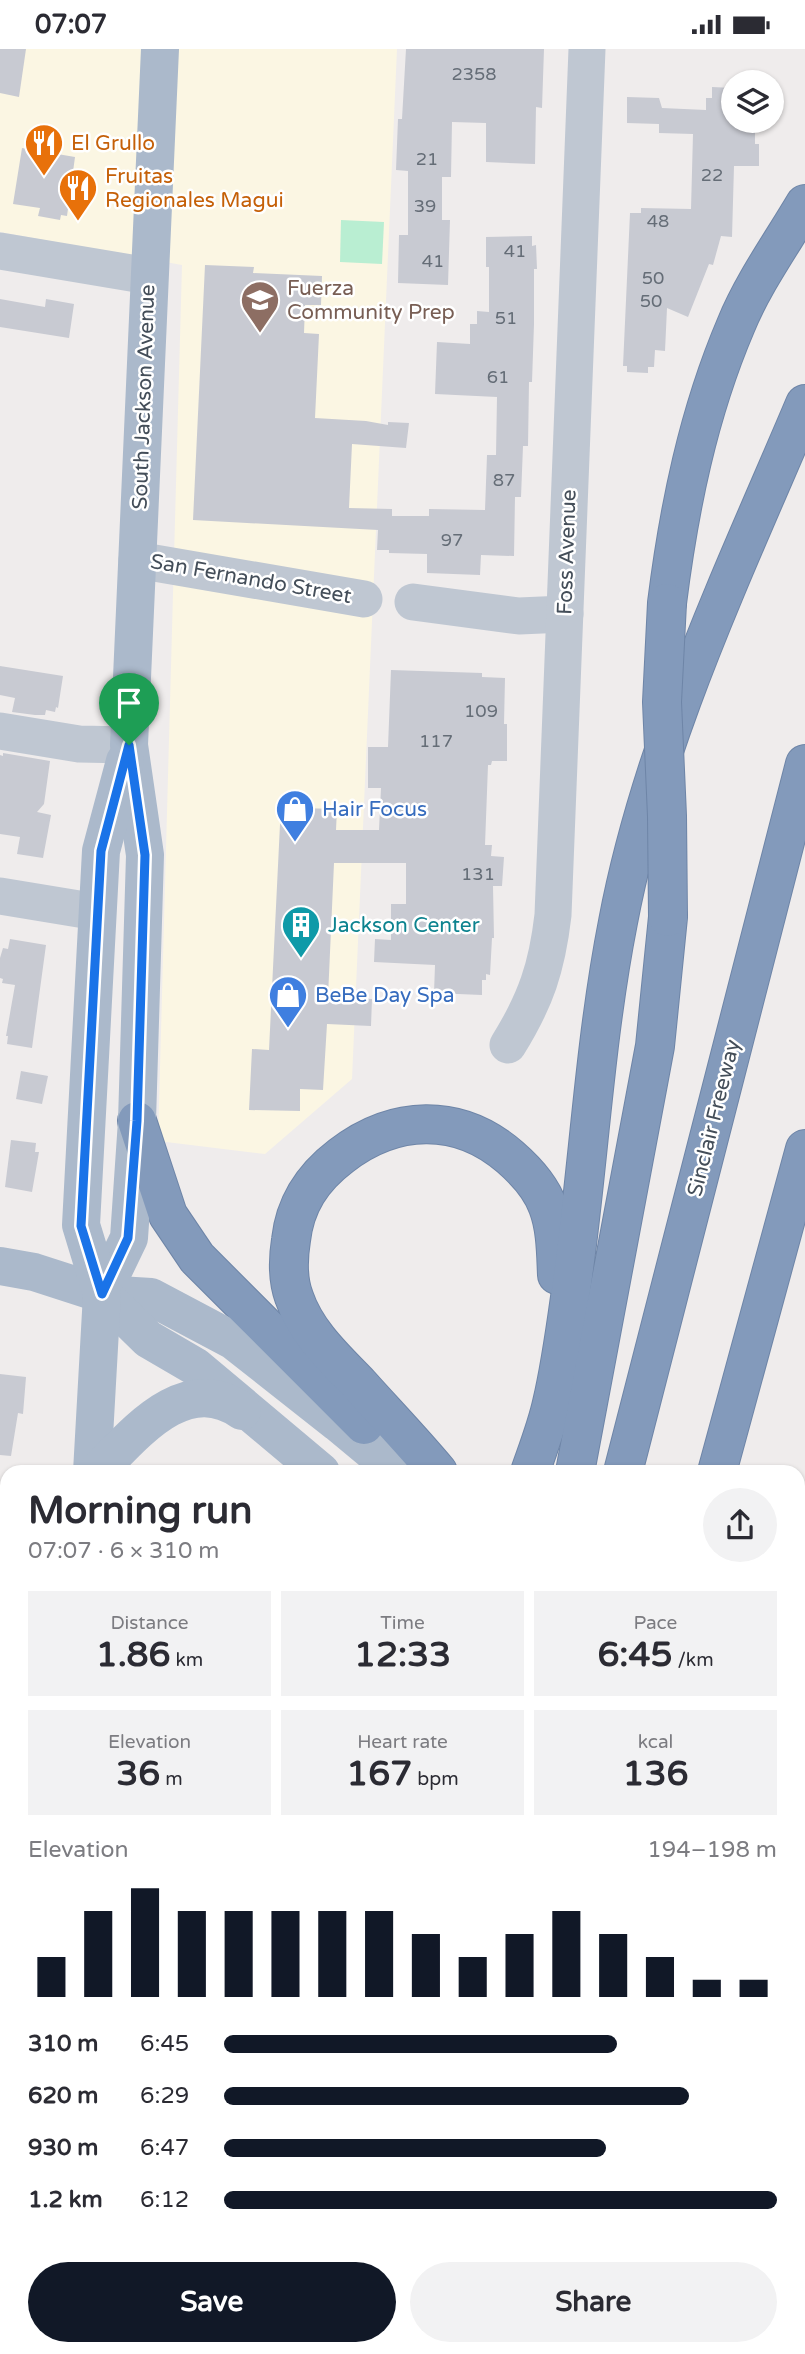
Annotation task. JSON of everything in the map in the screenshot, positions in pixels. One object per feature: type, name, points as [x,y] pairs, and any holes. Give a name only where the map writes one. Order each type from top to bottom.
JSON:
[{"type":"highway","points":[[576,1465],[655,1046],[666,958],[668,827],[662,702],[667,603],[676,531],[688,474],[718,370],[737,322],[805,204]]},
{"type":"highway","points":[[532,1465],[552,1403],[566,1327],[608,978],[628,873],[644,813],[679,712],[730,581],[805,404]]},
{"type":"highway","name":"Sinclair Freeway","points":[[625,1465],[805,764]]},
{"type":"highway","points":[[137,1121],[167,1215],[197,1258],[325,1388],[406,1465]]},
{"type":"highway","points":[[432,1465],[309,1329],[294,1297],[288,1267],[293,1223],[302,1199],[315,1178],[353,1146],[373,1135],[397,1127],[421,1124],[449,1126],[473,1132],[498,1146],[519,1164],[547,1205],[553,1227],[558,1290],[531,1465]]},
{"type":"highway","points":[[719,1465],[805,1149]]},
{"type":"main road","name":"South Jackson Avenue","points":[[102,1294],[128,1238],[137,1121],[145,855],[129,745],[160,49]]},
{"type":"main road","name":"South Jackson Avenue","points":[[92,1465],[102,1294],[81,1226],[101,851],[129,745]]},
{"type":"main road","points":[[0,1266],[34,1272],[102,1294],[151,1297],[233,1341],[389,1465]]},
{"type":"main road","points":[[102,1294],[148,1339],[197,1367],[313,1465]]},
{"type":"main road","points":[[104,1465],[155,1417],[181,1400],[205,1398],[235,1407],[292,1446]]},
{"type":"street","name":"Foss Avenue","points":[[508,1045],[535,997],[550,941],[553,915],[587,49]]},
{"type":"street","points":[[0,251],[149,276]]},
{"type":"street","name":"San Fernando Street","points":[[137,560],[364,599]]},
{"type":"street","points":[[413,602],[519,616],[565,614]]},
{"type":"street","points":[[0,731],[79,744],[129,745]]},
{"type":"street","points":[[0,896],[97,912]]},
{"type":"shaded area","points":[[0,49],[397,49],[352,1079],[265,1154],[158,1141],[182,265],[0,232]]},
{"type":"green space","points":[[341,220],[384,222],[382,264],[340,262]]},
{"type":"building","points":[[0,49],[26,49],[19,97],[0,93]]},
{"type":"building","points":[[406,49],[544,49],[542,108],[536,107],[535,164],[486,162],[486,123],[452,122],[451,177],[442,177],[442,220],[450,220],[448,285],[398,283],[399,235],[408,235],[408,171],[396,170],[398,119],[402,119]]},
{"type":"building","points":[[712,87],[721,87],[721,133],[755,133],[755,144],[759,144],[759,166],[734,166],[732,237],[721,236],[713,265],[709,264],[688,317],[667,308],[665,351],[655,350],[654,367],[648,367],[648,373],[627,372],[627,366],[623,366],[630,213],[641,213],[641,208],[691,209],[693,134],[659,133],[659,124],[627,123],[627,97],[659,98],[662,108],[706,110],[706,98],[712,98]]},
{"type":"building","name":"El Grullo","points":[[22,148],[75,157],[67,216],[61,215],[60,220],[38,216],[40,208],[13,204]]},
{"type":"building","points":[[532,236],[532,246],[536,245],[537,269],[534,269],[532,382],[529,382],[528,446],[523,446],[521,497],[515,497],[514,556],[481,555],[480,575],[427,573],[427,554],[377,550],[378,530],[193,520],[205,265],[254,267],[253,273],[322,276],[321,305],[305,305],[304,333],[319,334],[315,418],[388,425],[388,422],[409,423],[406,448],[352,444],[349,508],[392,509],[392,516],[429,516],[429,509],[485,510],[487,455],[496,455],[497,397],[435,394],[437,342],[470,344],[470,324],[477,324],[477,311],[489,312],[486,237]]},
{"type":"building","points":[[0,299],[45,307],[46,299],[74,304],[69,338],[0,327]]},
{"type":"building","points":[[0,666],[63,676],[55,712],[46,710],[45,715],[35,715],[12,712],[15,698],[0,695]]},
{"type":"building","points":[[391,670],[482,673],[482,677],[505,678],[504,724],[507,724],[507,761],[492,761],[491,765],[488,765],[485,845],[492,845],[491,856],[504,857],[502,886],[493,886],[494,938],[490,975],[486,974],[486,980],[482,980],[482,995],[434,993],[435,965],[374,962],[375,939],[391,940],[391,904],[406,904],[406,863],[334,863],[328,997],[372,999],[371,1026],[327,1024],[323,1090],[300,1089],[300,1111],[249,1110],[252,1049],[269,1050],[281,804],[299,805],[299,808],[337,809],[336,830],[379,830],[381,788],[368,788],[368,747],[388,747]]},
{"type":"building","points":[[3,753],[50,761],[44,804],[37,812],[51,815],[43,858],[17,854],[20,837],[0,834],[0,755],[3,756]]},
{"type":"building","points":[[10,939],[46,945],[32,1048],[7,1044],[15,985],[2,983],[0,958],[3,948],[8,949]]},
{"type":"building","points":[[21,1071],[48,1076],[42,1104],[16,1099]]},
{"type":"building","points":[[11,1140],[36,1143],[35,1152],[39,1152],[32,1192],[5,1187]]},
{"type":"building","points":[[0,1374],[26,1377],[23,1414],[18,1413],[11,1456],[0,1455]]},
{"type":"place","name":"El Grullo","points":[[44,177]]},
{"type":"place","name":"Fruitas Regionales Magui","points":[[78,222]]},
{"type":"place","name":"Fuerza Community Prep","points":[[260,334]]},
{"type":"place","name":"Hair Focus","points":[[295,843]]},
{"type":"place","name":"Jackson Center","points":[[301,959]]},
{"type":"place","name":"BeBe Day Spa","points":[[288,1029]]},
{"type":"route","points":[[129,745],[145,855],[137,1121],[128,1238],[102,1294],[81,1226],[101,851],[129,745]]}]
